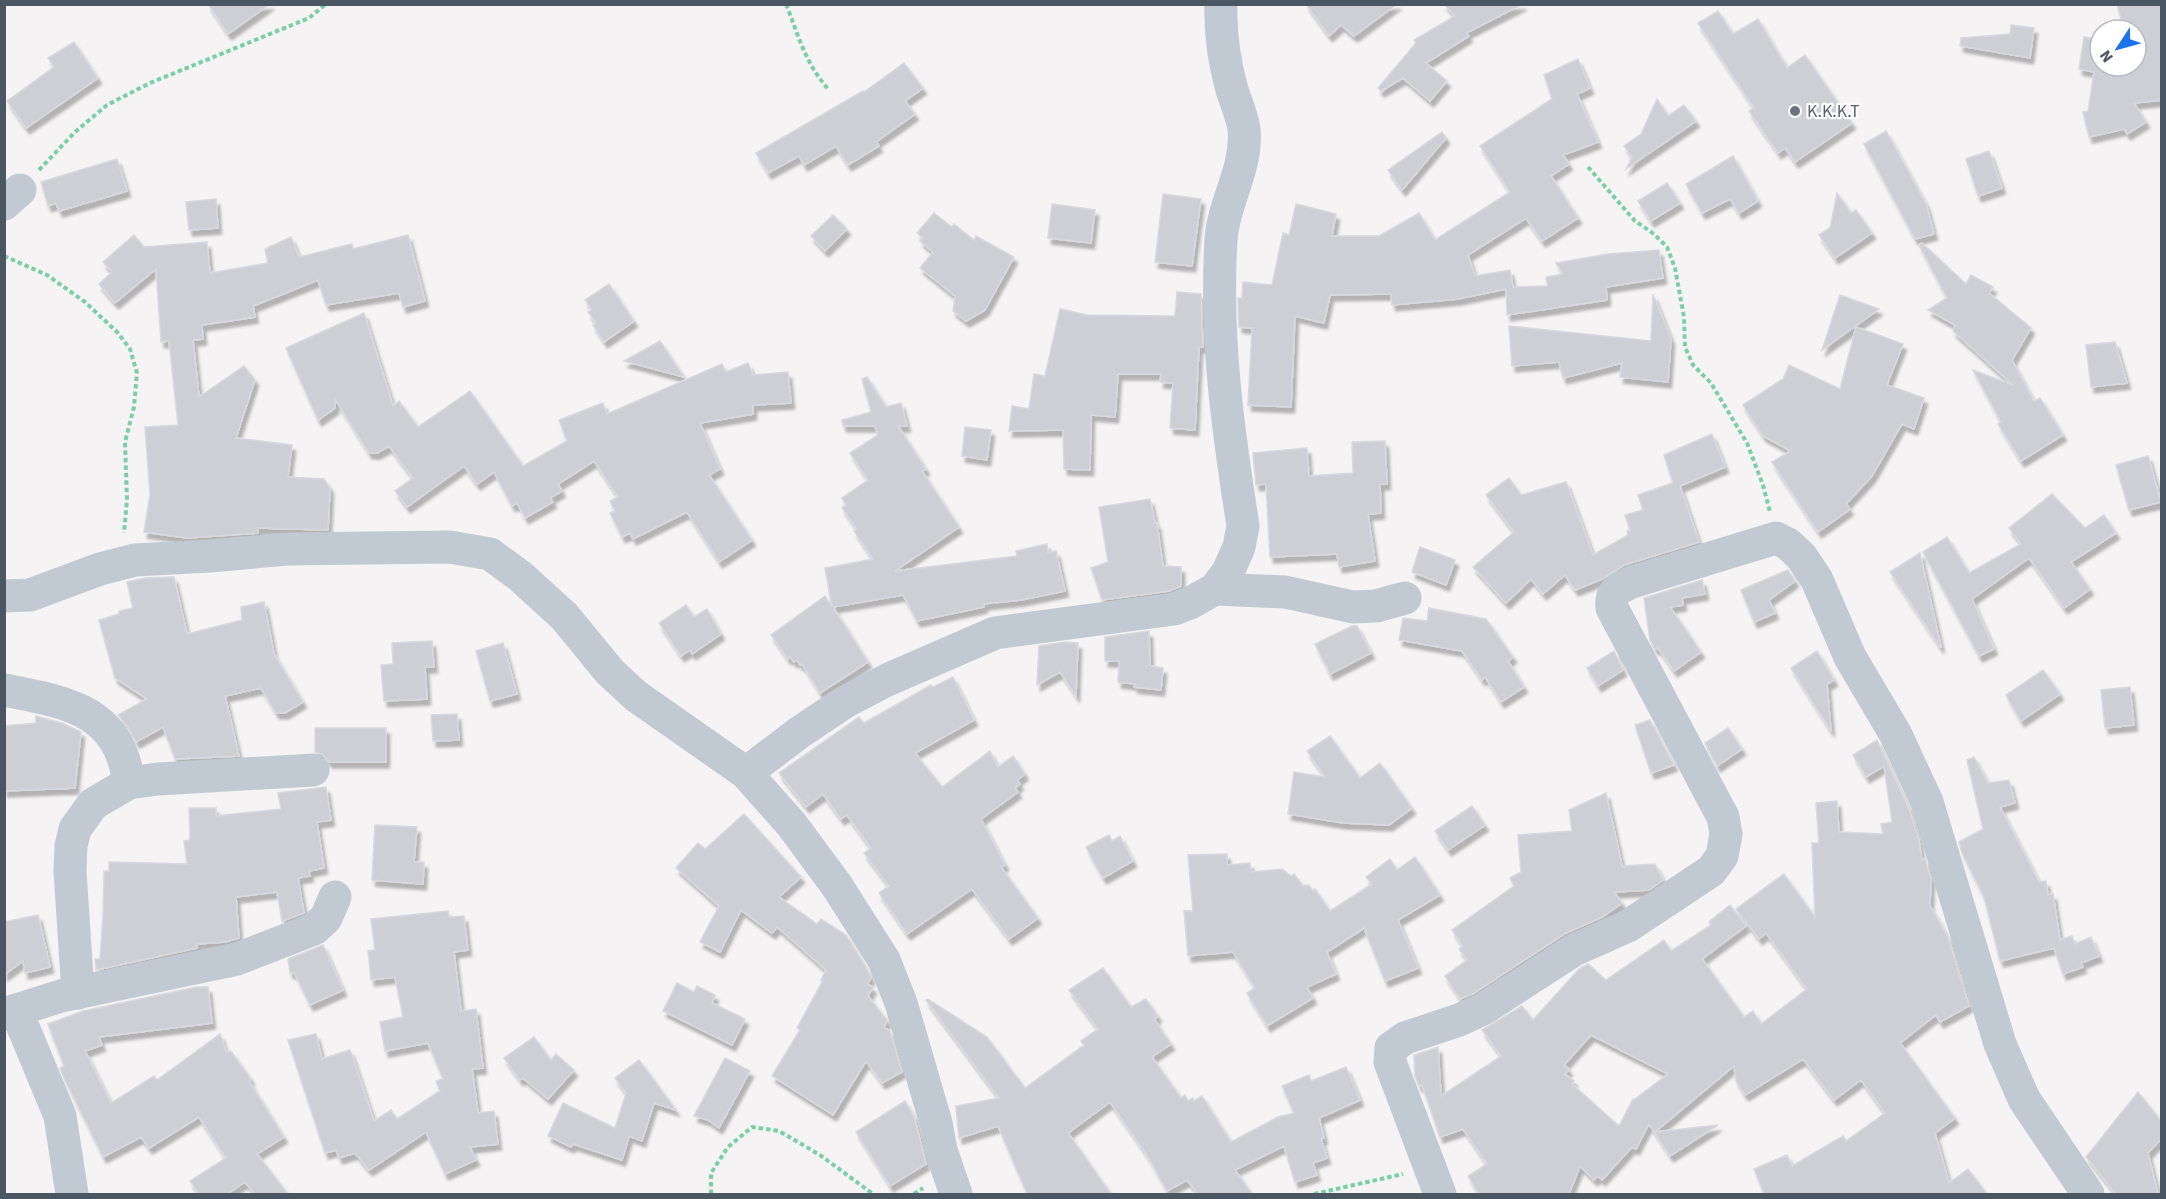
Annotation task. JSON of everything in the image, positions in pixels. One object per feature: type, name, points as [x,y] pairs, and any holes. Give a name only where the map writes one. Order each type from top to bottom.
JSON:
[{"type":"street","points":[[746,773],[800,732],[845,702],[887,680],[995,633],[1174,609],[1215,589],[1228,572],[1239,547],[1243,526],[1224,393],[1219,318],[1221,235],[1243,155],[1244,128],[1225,66],[1220,30],[1221,4]]},
{"type":"street","points":[[1435,1181],[1390,1062],[1391,1048],[1405,1038],[1459,1020],[1483,1009],[1574,950],[1628,926],[1712,871],[1722,856],[1726,834],[1723,816],[1612,608],[1611,598],[1614,591],[1632,582],[1776,538],[1788,544],[1801,556],[1817,580],[1828,611],[1850,657],[1896,735],[1926,802],[2000,1044],[2025,1099],[2088,1194]]},
{"type":"street","points":[[4,596],[30,595],[100,569],[135,560],[287,549],[450,547],[490,554],[520,576],[564,616],[610,672],[636,696],[746,773],[792,825],[830,877],[884,960],[901,1003],[936,1123],[941,1150],[956,1194]]},
{"type":"street","points":[[1215,589],[1285,592],[1353,607],[1376,606],[1405,598]]},
{"type":"street","points":[[4,690],[50,699],[85,711],[101,722],[120,750],[127,766],[129,783]]},
{"type":"street","points":[[78,993],[70,871],[71,846],[75,829],[93,804],[129,783],[158,779],[313,770]]},
{"type":"street","points":[[72,1194],[60,1116],[10,1012],[78,993],[237,959],[314,929],[326,918],[335,897]]},
{"type":"path","points":[[12,197],[75,132],[107,105],[150,83],[309,18],[326,4]]},
{"type":"path","points":[[786,4],[800,44],[814,73],[829,90]]},
{"type":"path","points":[[1588,167],[1635,221],[1654,234],[1667,247],[1675,268],[1684,317],[1685,347],[1693,365],[1711,383],[1748,443],[1763,485],[1776,538]]},
{"type":"path","points":[[4,256],[47,275],[85,302],[118,333],[130,349],[137,373],[134,407],[125,442],[126,500],[121,564]]},
{"type":"path","points":[[711,1194],[711,1173],[728,1148],[752,1127],[779,1131],[820,1155],[873,1194]]},
{"type":"path","points":[[1314,1194],[1435,1181]]},
{"type":"building","points":[[208,4],[270,4],[228,34]]},
{"type":"building","points":[[1306,4],[1397,4],[1354,36],[1341,25],[1329,36]]},
{"type":"building","points":[[1444,4],[1523,4],[1466,33],[1469,36],[1426,63],[1447,81],[1430,101],[1403,78],[1381,91],[1378,88],[1416,43],[1414,40],[1455,16]]},
{"type":"building","points":[[2117,4],[2162,4],[2162,100],[2134,103],[2146,122],[2127,134],[2124,129],[2089,137],[2083,112],[2088,111],[2093,78],[2148,78],[2148,18],[2121,18]]},
{"type":"building","points":[[1718,11],[1733,34],[1758,19],[1787,68],[1805,55],[1852,123],[1795,162],[1785,148],[1778,153],[1749,111],[1754,108],[1698,23]]},
{"type":"building","points":[[2011,25],[2034,28],[2030,58],[1960,46],[1961,38],[2010,34]]},
{"type":"building","points":[[2084,37],[2088,38],[2088,71],[2079,69]]},
{"type":"building","points":[[74,42],[98,78],[26,128],[7,101],[54,67],[48,58]]},
{"type":"building","points":[[1578,59],[1590,88],[1577,94],[1598,142],[1563,155],[1569,164],[1551,176],[1578,218],[1542,241],[1526,218],[1468,255],[1475,276],[1510,270],[1513,287],[1548,286],[1546,277],[1563,274],[1556,263],[1608,254],[1659,250],[1663,278],[1606,287],[1607,300],[1507,315],[1506,289],[1458,299],[1392,305],[1391,294],[1330,295],[1324,323],[1295,316],[1291,407],[1248,405],[1252,328],[1239,327],[1238,298],[1242,298],[1243,282],[1272,285],[1283,233],[1289,235],[1296,204],[1336,214],[1332,236],[1379,236],[1419,213],[1435,240],[1510,192],[1480,146],[1552,99],[1544,75]]},
{"type":"building","points":[[904,63],[923,88],[905,101],[915,114],[876,142],[879,146],[848,165],[836,146],[804,165],[799,156],[768,173],[756,153],[864,92]]},
{"type":"building","points":[[1657,99],[1668,116],[1684,105],[1696,121],[1626,169],[1632,157],[1624,146],[1641,134]]},
{"type":"building","points":[[1886,131],[1926,204],[1934,234],[1915,239],[1864,144]]},
{"type":"building","points":[[1442,132],[1446,138],[1402,190],[1388,170]]},
{"type":"building","points":[[1989,151],[2002,188],[1978,196],[1966,159]]},
{"type":"building","points":[[1733,156],[1758,201],[1739,213],[1730,199],[1702,213],[1686,184]]},
{"type":"building","points":[[117,159],[127,191],[59,211],[56,203],[48,206],[41,182]]},
{"type":"building","points":[[1667,183],[1680,203],[1651,221],[1638,201]]},
{"type":"building","points":[[1837,193],[1851,213],[1856,210],[1872,233],[1835,258],[1819,235],[1830,228]]},
{"type":"building","points":[[1163,194],[1201,199],[1192,266],[1155,262]]},
{"type":"building","points":[[216,199],[218,228],[189,230],[186,202]]},
{"type":"building","points":[[1052,204],[1095,210],[1091,243],[1048,238]]},
{"type":"building","points":[[934,213],[952,227],[954,224],[974,240],[976,236],[1014,257],[985,310],[966,321],[953,311],[955,296],[920,268],[933,252],[920,241],[923,238],[917,233]]},
{"type":"building","points":[[833,215],[847,229],[825,251],[811,236]]},
{"type":"building","points":[[134,235],[144,247],[207,242],[210,273],[268,263],[265,249],[291,237],[299,257],[352,244],[353,249],[408,235],[425,301],[403,307],[399,293],[326,305],[318,280],[253,306],[255,317],[202,325],[203,339],[193,340],[199,397],[244,366],[255,380],[236,438],[292,445],[288,477],[324,479],[330,488],[328,530],[258,528],[258,533],[187,538],[144,532],[150,494],[145,427],[178,425],[169,341],[161,342],[156,269],[115,303],[99,284],[112,272],[103,262]]},
{"type":"building","points":[[1922,243],[1966,284],[1971,275],[1993,287],[1989,293],[2031,328],[2012,360],[2034,401],[2040,398],[2063,435],[2021,461],[1998,424],[2001,422],[1973,370],[2013,385],[1953,331],[1955,325],[1928,310],[1947,298],[1919,245]]},
{"type":"building","points":[[609,284],[634,321],[604,342],[593,325],[596,323],[588,312],[592,310],[585,300]]},
{"type":"building","points":[[1177,292],[1201,294],[1203,347],[1199,347],[1195,430],[1170,428],[1173,383],[1160,382],[1161,374],[1118,374],[1115,417],[1091,415],[1090,470],[1064,469],[1063,430],[1009,431],[1012,406],[1029,409],[1034,374],[1045,376],[1060,309],[1087,315],[1175,316]]},
{"type":"building","points":[[1653,294],[1671,339],[1668,382],[1620,377],[1622,363],[1563,378],[1559,362],[1512,366],[1509,326],[1651,341]]},
{"type":"building","points":[[1840,295],[1879,309],[1822,350]]},
{"type":"building","points":[[364,313],[393,406],[399,401],[418,427],[470,391],[523,466],[567,441],[559,420],[603,403],[607,414],[722,364],[726,372],[748,363],[753,375],[788,372],[791,403],[753,405],[753,414],[700,423],[720,469],[709,475],[752,540],[719,562],[687,512],[633,539],[630,533],[622,537],[610,513],[615,511],[610,501],[618,497],[594,461],[558,484],[562,491],[550,498],[553,502],[525,518],[517,503],[512,506],[494,472],[477,484],[464,466],[407,507],[395,491],[413,478],[389,446],[377,453],[369,453],[335,399],[335,408],[318,420],[286,348]]},
{"type":"building","points":[[1856,327],[1903,344],[1887,385],[1924,398],[1914,429],[1902,424],[1872,476],[1846,504],[1850,509],[1818,532],[1772,462],[1791,451],[1763,436],[1743,405],[1783,379],[1789,365],[1840,389]]},
{"type":"building","points":[[660,341],[684,377],[624,361]]},
{"type":"building","points":[[2115,342],[2127,383],[2091,387],[2086,345]]},
{"type":"building","points":[[867,377],[886,407],[901,403],[907,426],[898,426],[926,469],[922,471],[959,527],[895,571],[1017,556],[1016,551],[1047,544],[1048,553],[1056,551],[1065,591],[1021,600],[983,604],[984,607],[917,621],[903,595],[833,607],[868,662],[820,693],[802,664],[800,665],[797,660],[794,662],[790,657],[788,659],[771,635],[825,596],[832,607],[825,568],[873,559],[854,531],[857,529],[842,508],[846,505],[842,498],[868,480],[850,453],[878,435],[875,426],[843,426],[842,420],[871,412],[862,379]]},
{"type":"building","points":[[965,427],[991,430],[987,460],[962,456]]},
{"type":"building","points":[[1712,434],[1725,467],[1680,486],[1699,542],[1624,565],[1602,579],[1575,590],[1565,575],[1543,594],[1531,579],[1506,603],[1473,567],[1514,532],[1486,495],[1509,478],[1521,495],[1566,482],[1593,555],[1628,535],[1627,531],[1630,530],[1625,515],[1643,510],[1638,495],[1673,483],[1664,455]]},
{"type":"building","points":[[1385,441],[1387,484],[1380,484],[1381,513],[1368,514],[1375,561],[1339,567],[1337,554],[1270,557],[1266,484],[1256,485],[1253,453],[1307,448],[1309,476],[1353,473],[1352,442]]},
{"type":"building","points":[[2148,456],[2161,502],[2129,510],[2116,465]]},
{"type":"building","points":[[2052,494],[2085,528],[2104,515],[2116,533],[2071,562],[2090,589],[2064,608],[2029,558],[1972,599],[1994,649],[1979,656],[1923,552],[1947,537],[1969,573],[2021,544],[2009,528]]},
{"type":"building","points":[[1150,499],[1155,523],[1157,523],[1163,566],[1181,567],[1181,586],[1169,591],[1102,600],[1091,568],[1108,562],[1099,507]]},
{"type":"building","points":[[1420,547],[1455,560],[1446,585],[1412,572]]},
{"type":"building","points":[[1920,553],[1941,647],[1890,572]]},
{"type":"building","points":[[1788,570],[1795,581],[1769,600],[1775,613],[1754,622],[1741,590]]},
{"type":"building","points":[[174,577],[187,634],[242,620],[241,607],[264,602],[274,654],[303,702],[285,713],[276,713],[261,688],[225,696],[239,756],[175,759],[163,727],[136,742],[118,715],[147,699],[115,678],[99,620],[119,614],[119,611],[133,608],[127,582],[145,578]]},
{"type":"building","points":[[1702,580],[1705,594],[1682,598],[1683,605],[1670,607],[1701,652],[1674,671],[1650,640],[1644,598]]},
{"type":"building","points":[[686,605],[694,617],[707,609],[721,634],[692,654],[690,650],[681,656],[659,623]]},
{"type":"building","points":[[1429,608],[1486,619],[1513,657],[1508,661],[1524,687],[1501,702],[1485,677],[1482,680],[1462,651],[1399,640],[1403,618],[1427,621]]},
{"type":"building","points":[[1352,626],[1357,626],[1371,653],[1330,674],[1315,644]]},
{"type":"building","points":[[1149,631],[1150,666],[1163,668],[1161,690],[1134,687],[1135,684],[1118,682],[1119,661],[1105,661],[1105,637]]},
{"type":"building","points":[[432,641],[434,667],[425,667],[427,699],[384,701],[381,665],[393,664],[392,643]]},
{"type":"building","points":[[1065,642],[1078,643],[1076,696],[1060,672],[1037,685],[1039,646]]},
{"type":"building","points":[[503,643],[517,694],[490,701],[476,651]]},
{"type":"building","points":[[1614,651],[1623,670],[1598,686],[1587,668]]},
{"type":"building","points":[[1817,651],[1834,680],[1827,684],[1831,731],[1791,668]]},
{"type":"building","points":[[2043,670],[2060,694],[2021,721],[2006,695]]},
{"type":"building","points":[[953,677],[974,720],[915,753],[942,787],[990,751],[998,767],[1013,756],[1025,774],[1017,780],[1020,784],[1015,788],[1018,792],[981,819],[1005,865],[1001,867],[1038,918],[1009,939],[972,889],[907,934],[879,893],[889,886],[864,853],[871,848],[847,815],[841,819],[823,794],[806,807],[779,773],[859,717],[864,723],[931,685],[933,687]]},
{"type":"building","points":[[2130,687],[2134,725],[2105,728],[2101,690]]},
{"type":"building","points":[[457,714],[459,740],[433,741],[431,715]]},
{"type":"building","points":[[36,716],[62,723],[81,732],[75,788],[4,791],[4,726],[36,723]]},
{"type":"building","points":[[1650,720],[1674,765],[1651,773],[1635,725]]},
{"type":"building","points":[[315,728],[386,728],[386,762],[329,762],[322,754],[315,752]]},
{"type":"building","points":[[1728,728],[1742,749],[1717,766],[1705,743]]},
{"type":"building","points":[[1330,736],[1360,778],[1380,763],[1412,808],[1389,825],[1343,823],[1288,814],[1294,772],[1325,777],[1307,751]]},
{"type":"building","points":[[1877,740],[1909,809],[1919,841],[1922,861],[1925,859],[1931,879],[1930,906],[1948,937],[1969,1006],[1940,1022],[1936,1015],[1900,1043],[1955,1118],[1935,1133],[1949,1183],[1968,1169],[1987,1194],[1764,1194],[1754,1169],[1787,1155],[1792,1166],[1843,1136],[1846,1141],[1885,1113],[1861,1080],[1834,1100],[1803,1059],[1745,1095],[1736,1081],[1734,1066],[1655,1132],[1718,1125],[1670,1156],[1649,1124],[1636,1149],[1632,1147],[1602,1180],[1598,1176],[1594,1180],[1580,1166],[1569,1194],[1479,1194],[1468,1176],[1487,1164],[1463,1129],[1440,1137],[1422,1085],[1419,1086],[1415,1076],[1414,1055],[1438,1047],[1441,1096],[1501,1056],[1482,1030],[1522,1006],[1533,1020],[1579,969],[1588,964],[1606,980],[1664,940],[1671,951],[1711,925],[1709,922],[1730,905],[1746,926],[1702,959],[1744,1017],[1753,1011],[1761,1024],[1807,989],[1766,933],[1759,939],[1736,909],[1784,874],[1815,917],[1812,843],[1819,843],[1816,803],[1837,801],[1839,832],[1883,834],[1881,824],[1892,822],[1884,766],[1866,777],[1853,755]],"holes":[[[1591,1035],[1668,1074],[1633,1099],[1619,1126],[1572,1084],[1574,1081],[1565,1074],[1569,1069],[1564,1065]]]},
{"type":"building","points":[[1974,757],[1988,783],[2009,780],[2015,803],[2000,807],[2039,882],[2046,881],[2048,895],[2053,894],[2060,940],[2072,936],[2075,944],[2091,937],[2099,956],[2081,963],[2083,967],[2063,974],[2054,948],[2000,961],[1984,897],[1962,853],[1959,842],[1983,829],[1967,760]]},
{"type":"building","points":[[326,787],[331,820],[317,822],[324,868],[309,871],[310,876],[298,878],[304,913],[282,921],[277,892],[236,897],[239,938],[225,942],[197,944],[197,948],[96,970],[95,959],[100,959],[104,871],[109,871],[109,862],[187,864],[184,841],[190,840],[189,808],[216,808],[216,816],[281,809],[278,793]]},
{"type":"building","points":[[1606,793],[1622,866],[1655,864],[1663,880],[1649,890],[1614,892],[1622,903],[1602,917],[1564,934],[1474,993],[1460,999],[1445,976],[1467,960],[1459,949],[1463,946],[1452,930],[1514,886],[1510,878],[1521,872],[1518,835],[1572,831],[1569,810]]},
{"type":"building","points":[[1472,806],[1485,825],[1448,850],[1435,831]]},
{"type":"building","points":[[744,814],[801,877],[779,897],[817,924],[821,919],[846,935],[871,978],[867,984],[873,987],[868,996],[887,1020],[884,1028],[890,1031],[902,1072],[882,1083],[866,1061],[833,1115],[772,1076],[800,1030],[797,1028],[826,970],[777,927],[772,933],[741,910],[720,952],[700,942],[719,906],[676,868],[698,843],[705,849]]},
{"type":"building","points":[[375,825],[417,827],[414,862],[424,862],[423,884],[372,880]]},
{"type":"building","points":[[1109,835],[1112,841],[1120,836],[1133,861],[1103,878],[1086,847]]},
{"type":"building","points":[[1227,854],[1227,865],[1250,863],[1251,872],[1282,869],[1291,876],[1294,874],[1303,886],[1309,885],[1313,891],[1315,889],[1330,911],[1372,884],[1366,877],[1390,859],[1397,870],[1415,857],[1440,895],[1398,920],[1418,968],[1385,981],[1364,928],[1327,952],[1336,974],[1307,987],[1313,998],[1267,1026],[1247,993],[1255,988],[1233,952],[1188,956],[1184,911],[1193,911],[1188,855]]},
{"type":"building","points":[[448,911],[449,917],[464,916],[468,950],[454,952],[461,1011],[476,1009],[483,1068],[472,1069],[478,1113],[494,1111],[498,1144],[470,1147],[476,1160],[445,1174],[426,1132],[369,1170],[355,1153],[339,1158],[336,1150],[325,1153],[288,1040],[316,1034],[322,1059],[350,1050],[374,1121],[391,1110],[397,1119],[440,1091],[436,1081],[443,1079],[428,1043],[385,1051],[380,1022],[403,1017],[395,977],[371,980],[368,951],[375,950],[371,919]]},
{"type":"building","points":[[38,915],[50,967],[25,973],[23,961],[4,975],[4,922]]},
{"type":"building","points":[[323,945],[343,990],[310,1005],[294,972],[290,973],[288,959]]},
{"type":"building","points":[[1103,968],[1131,1007],[1146,999],[1158,1016],[1154,1019],[1171,1044],[1152,1057],[1181,1098],[1185,1095],[1188,1101],[1193,1098],[1194,1101],[1202,1096],[1231,1142],[1278,1117],[1294,1113],[1282,1086],[1309,1075],[1311,1081],[1346,1067],[1360,1100],[1319,1118],[1324,1138],[1321,1139],[1327,1158],[1313,1163],[1317,1175],[1295,1182],[1284,1146],[1235,1170],[1252,1194],[1198,1194],[1187,1180],[1167,1191],[1147,1155],[1110,1102],[1068,1133],[1111,1194],[1027,1194],[998,1126],[959,1138],[956,1106],[999,1098],[926,1000],[928,999],[987,1037],[1025,1088],[1084,1045],[1081,1041],[1098,1029],[1069,990]]},
{"type":"building","points":[[677,983],[694,992],[697,986],[715,995],[712,1003],[745,1019],[732,1045],[663,1011]]},
{"type":"building","points":[[197,987],[208,987],[212,1023],[99,1037],[102,1045],[85,1051],[111,1103],[154,1076],[157,1080],[220,1034],[226,1052],[231,1051],[251,1079],[249,1081],[284,1137],[257,1154],[288,1194],[255,1194],[245,1182],[227,1194],[199,1194],[190,1181],[226,1158],[199,1117],[149,1148],[141,1137],[103,1157],[64,1078],[60,1068],[64,1066],[48,1024],[83,1011]]},
{"type":"building","points":[[534,1037],[551,1060],[556,1054],[574,1070],[548,1099],[523,1078],[520,1080],[504,1058]]},
{"type":"building","points":[[725,1058],[750,1071],[719,1128],[708,1120],[694,1116]]},
{"type":"building","points":[[639,1060],[676,1110],[654,1103],[642,1141],[629,1136],[622,1160],[573,1144],[571,1147],[548,1136],[563,1103],[615,1128],[626,1093],[615,1078]]},
{"type":"building","points":[[2138,1092],[2162,1122],[2162,1138],[2148,1153],[2158,1194],[2116,1194],[2086,1157]]},
{"type":"building","points":[[905,1101],[914,1116],[926,1164],[890,1186],[856,1132]]},
{"type":"place","name":"K.K.K.T","points":[[1795,111]]}]
